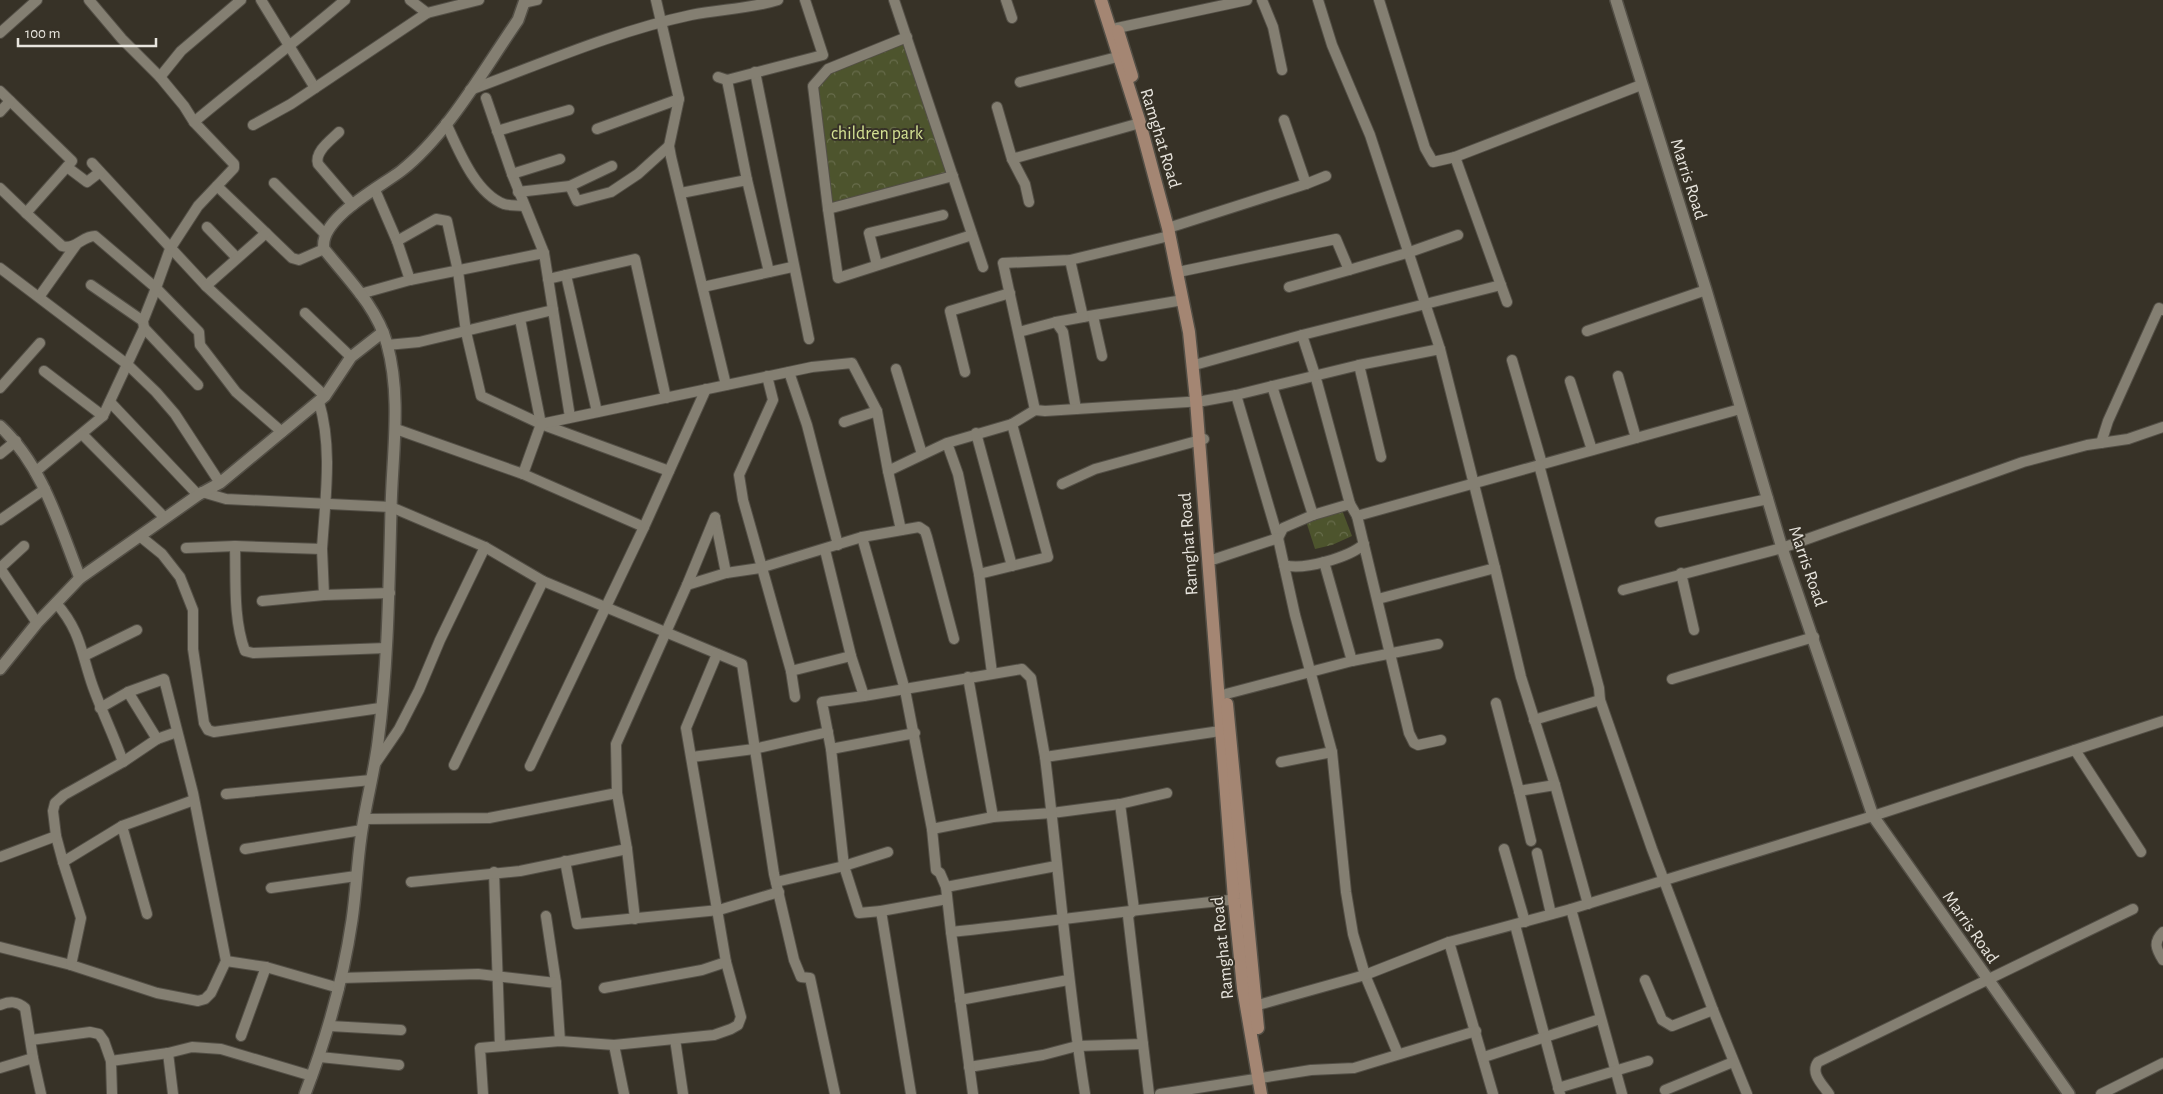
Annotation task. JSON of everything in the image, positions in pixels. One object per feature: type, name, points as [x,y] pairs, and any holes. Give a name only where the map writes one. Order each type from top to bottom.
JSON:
[{"type":"main road","name":"Ramghat Road","points":[[1100,0],[1146,122],[1170,230],[1200,400]]},
{"type":"main road","name":"Ramghat Road","points":[[1108,0],[1117,28],[1121,56],[1183,271],[1195,331],[1220,731],[1251,1007],[1262,1080],[1261,1094]]},
{"type":"main road","name":"Ramghat Road","points":[[1201,440],[1215,559],[1240,899]]},
{"type":"main road","name":"Ramghat Road","points":[[1262,1080],[1268,1094]]},
{"type":"street","points":[[0,33],[36,0]]},
{"type":"street","points":[[35,472],[83,435],[103,416],[128,365],[170,249],[198,206],[234,168],[234,164],[194,122],[184,106],[160,77],[122,39],[89,0]]},
{"type":"street","points":[[160,77],[181,51],[241,0]]},
{"type":"street","points":[[261,0],[315,88]]},
{"type":"street","points":[[194,122],[248,76],[290,48],[345,0]]},
{"type":"street","points":[[410,0],[427,13]]},
{"type":"street","points":[[253,125],[315,88],[427,13],[479,0]]},
{"type":"street","points":[[306,1094],[330,1026],[340,983],[352,920],[363,824],[378,742],[390,593],[391,507],[396,429],[394,385],[383,332],[360,294],[324,249],[322,241],[325,234],[353,204],[402,170],[435,140],[518,20],[524,1],[537,0]]},
{"type":"street","points":[[656,0],[679,99],[670,146],[726,385]]},
{"type":"street","points":[[469,90],[591,44],[691,15],[760,6],[778,0]]},
{"type":"street","points":[[769,272],[723,79],[823,55],[805,0]]},
{"type":"street","points":[[894,0],[983,266]]},
{"type":"street","points":[[1006,0],[1012,18]]},
{"type":"street","points":[[1117,28],[1248,0]]},
{"type":"street","points":[[1262,0],[1273,27],[1282,70]]},
{"type":"street","points":[[1318,0],[1332,45],[1370,135],[1410,252],[1424,305],[1440,349],[1534,720],[1555,785],[1588,904]]},
{"type":"street","points":[[1379,0],[1425,148],[1434,162],[1455,157],[1642,85]]},
{"type":"street","name":"Marris Road","points":[[1616,0],[1706,290],[1782,548],[1814,637],[1873,816],[1986,979],[2069,1094]]},
{"type":"street","points":[[907,37],[828,69],[813,86],[838,278],[876,264],[972,235]]},
{"type":"street","points":[[1020,82],[1121,56]]},
{"type":"street","points":[[755,72],[792,267],[809,339]]},
{"type":"street","points":[[0,92],[72,161],[26,213]]},
{"type":"street","points":[[486,98],[518,192],[544,253],[570,418]]},
{"type":"street","points":[[597,129],[635,113],[679,99]]},
{"type":"street","points":[[0,112],[10,101]]},
{"type":"street","points":[[997,107],[1012,159],[1025,184],[1030,202]]},
{"type":"street","points":[[497,131],[569,110]]},
{"type":"street","points":[[1284,120],[1306,184]]},
{"type":"street","points":[[446,123],[465,164],[486,192],[504,204],[524,206]]},
{"type":"street","points":[[1012,159],[1140,123]]},
{"type":"street","points":[[339,132],[319,153],[317,159],[318,164],[353,204]]},
{"type":"street","points":[[570,186],[577,201],[611,192],[638,174],[670,146]]},
{"type":"street","points":[[1455,157],[1507,302]]},
{"type":"street","points":[[512,174],[560,159]]},
{"type":"street","points":[[92,163],[206,286],[322,399],[327,444],[322,549],[324,595]]},
{"type":"street","points":[[518,192],[570,186],[612,166]]},
{"type":"street","points":[[67,167],[87,182],[100,172]]},
{"type":"street","points":[[828,209],[953,176]]},
{"type":"street","points":[[1035,410],[1003,263],[1070,260],[1170,230],[1326,176]]},
{"type":"street","points":[[681,193],[747,180]]},
{"type":"street","points":[[274,183],[325,234]]},
{"type":"street","points":[[217,186],[292,258],[299,260],[324,249]]},
{"type":"street","points":[[0,188],[62,246],[68,248],[76,245],[88,236],[95,236],[156,288],[199,332],[200,345],[236,392],[282,432]]},
{"type":"street","points":[[375,190],[397,241],[410,280]]},
{"type":"street","points":[[876,264],[868,233],[943,215]]},
{"type":"street","points":[[397,241],[436,219],[446,221],[450,229],[466,332],[481,396],[541,424],[669,471]]},
{"type":"street","points":[[207,227],[238,258]]},
{"type":"street","points":[[206,286],[266,233]]},
{"type":"street","points":[[1289,287],[1410,252],[1458,234]]},
{"type":"street","points":[[1183,271],[1336,239],[1349,270]]},
{"type":"street","points":[[39,297],[76,245]]},
{"type":"street","points":[[360,294],[410,280],[458,272],[544,253]]},
{"type":"street","points":[[548,279],[635,259],[666,398]]},
{"type":"street","points":[[1070,260],[1102,356]]},
{"type":"street","points":[[703,287],[792,267]]},
{"type":"street","points":[[0,268],[128,365],[175,414],[220,483]]},
{"type":"street","points":[[566,275],[597,412]]},
{"type":"street","points":[[91,285],[143,325],[198,385]]},
{"type":"street","points":[[1198,364],[1302,335],[1501,285]]},
{"type":"street","points":[[1587,331],[1706,290]]},
{"type":"street","points":[[965,372],[950,311],[1010,293]]},
{"type":"street","points":[[1019,332],[1056,322],[1183,300]]},
{"type":"street","points":[[2101,443],[2108,421],[2159,308],[2163,310]]},
{"type":"street","points":[[387,345],[420,342],[553,310]]},
{"type":"street","points":[[305,313],[351,357]]},
{"type":"street","points":[[520,319],[541,424],[523,474]]},
{"type":"street","points":[[1056,322],[1063,332],[1076,409]]},
{"type":"street","points":[[0,668],[37,623],[80,578],[200,494],[220,483],[322,399],[351,357],[383,332]]},
{"type":"street","points":[[1302,335],[1350,504],[1357,516],[1378,599],[1389,653],[1414,743],[1418,745],[1441,740]]},
{"type":"street","points":[[0,388],[40,344]]},
{"type":"street","points":[[888,470],[947,443],[1012,424],[1035,410],[1046,411],[1200,400],[1236,395],[1359,365],[1440,349]]},
{"type":"street","points":[[1512,360],[1597,679],[1600,700],[1664,880],[1747,1094]]},
{"type":"street","points":[[541,424],[767,376],[852,362],[877,412],[901,530]]},
{"type":"street","points":[[1359,365],[1381,457]]},
{"type":"street","points":[[896,368],[922,454]]},
{"type":"street","points":[[44,371],[103,416]]},
{"type":"street","points":[[790,372],[807,425],[838,545]]},
{"type":"street","points":[[767,376],[773,400],[739,475],[743,500],[760,568],[791,671],[795,697]]},
{"type":"street","points":[[1618,376],[1636,438]]},
{"type":"street","points":[[1570,382],[1592,450]]},
{"type":"street","points":[[1272,386],[1313,515]]},
{"type":"street","points":[[530,766],[644,527],[706,389]]},
{"type":"street","points":[[1236,395],[1278,538],[1295,615],[1312,672],[1332,752],[1346,892],[1353,934],[1365,975],[1398,1054]]},
{"type":"street","points":[[110,402],[200,494],[226,499],[325,502],[391,507],[485,547],[543,581],[742,664],[754,750],[778,887],[794,960],[801,977],[810,978],[835,1094]]},
{"type":"street","points":[[1357,516],[1740,409]]},
{"type":"street","points":[[844,422],[877,412]]},
{"type":"street","points":[[979,574],[1048,557],[1012,424]]},
{"type":"street","points":[[0,426],[16,441],[45,489],[80,578]]},
{"type":"street","points":[[1623,590],[1681,573],[1782,548],[2023,462],[2101,443],[2128,439],[2163,427]]},
{"type":"street","points":[[396,429],[523,474],[644,527]]},
{"type":"street","points":[[976,433],[1012,566]]},
{"type":"street","points":[[83,435],[165,518]]},
{"type":"street","points":[[1062,484],[1095,469],[1201,440]]},
{"type":"street","points":[[0,454],[16,441]]},
{"type":"street","points":[[947,443],[958,474],[979,574],[992,673]]},
{"type":"street","points":[[0,520],[45,489]]},
{"type":"street","points":[[1660,522],[1768,499]]},
{"type":"street","points":[[1215,559],[1278,538],[1283,528],[1313,515],[1350,504]]},
{"type":"street","points":[[635,919],[627,849],[617,793],[616,744],[667,632],[715,517],[726,573]]},
{"type":"street","points":[[687,585],[726,573],[760,568],[825,550],[862,537],[919,528],[925,531],[954,639]]},
{"type":"street","points":[[141,537],[162,554],[180,577],[193,610],[193,650],[204,723],[208,730],[214,732],[380,708]]},
{"type":"street","points":[[862,537],[905,690],[932,829],[936,870],[940,873],[946,887],[973,1094]]},
{"type":"street","points":[[1284,565],[1292,568],[1324,562],[1358,550],[1364,544]]},
{"type":"street","points":[[24,546],[0,568],[37,623]]},
{"type":"street","points":[[186,548],[235,546],[322,549]]},
{"type":"street","points":[[235,546],[238,613],[241,640],[245,651],[253,653],[386,648]]},
{"type":"street","points":[[373,766],[398,729],[419,690],[440,640],[485,547]]},
{"type":"street","points":[[825,550],[851,656],[864,696]]},
{"type":"street","points":[[1324,562],[1352,661]]},
{"type":"street","points":[[1378,599],[1495,568]]},
{"type":"street","points":[[1681,573],[1694,630]]},
{"type":"street","points":[[454,765],[543,581]]},
{"type":"street","points":[[262,601],[324,595],[390,593]]},
{"type":"street","points":[[56,603],[70,619],[100,708],[123,762]]},
{"type":"street","points":[[84,656],[137,630]]},
{"type":"street","points":[[1672,679],[1814,637]]},
{"type":"street","points":[[1226,694],[1352,661],[1438,644]]},
{"type":"street","points":[[484,1094],[480,1048],[560,1041],[614,1045],[714,1035],[738,1024],[741,1017],[726,962],[719,910],[686,728],[717,654]]},
{"type":"street","points":[[791,671],[851,656]]},
{"type":"street","points":[[947,899],[859,913],[844,866],[828,732],[822,702],[905,690],[1022,669],[1031,678],[1045,757],[1056,866],[1064,920],[1068,980],[1084,1094]]},
{"type":"street","points":[[968,678],[993,817]]},
{"type":"street","points":[[0,947],[71,965],[157,993],[198,1001],[205,999],[211,993],[226,962],[194,800],[164,679],[128,692],[100,708]]},
{"type":"street","points":[[128,692],[157,739]]},
{"type":"street","points":[[1534,720],[1600,700]]},
{"type":"street","points":[[1496,703],[1531,841]]},
{"type":"street","points":[[1251,1007],[1365,975],[1449,942],[1588,904],[1873,816],[2163,720]]},
{"type":"street","points":[[1045,757],[1220,731]]},
{"type":"street","points":[[71,965],[81,918],[56,836],[53,811],[56,803],[64,795],[123,762],[157,739],[177,732]]},
{"type":"street","points":[[692,757],[754,750],[828,732]]},
{"type":"street","points":[[830,749],[914,734]]},
{"type":"street","points":[[2075,750],[2141,852]]},
{"type":"street","points":[[1281,762],[1332,752]]},
{"type":"street","points":[[226,794],[371,780]]},
{"type":"street","points":[[1519,791],[1555,785]]},
{"type":"street","points":[[245,849],[363,824],[489,818],[617,793]]},
{"type":"street","points":[[932,829],[993,817],[1052,813],[1120,804],[1166,793]]},
{"type":"street","points":[[63,862],[122,826],[194,800]]},
{"type":"street","points":[[1120,804],[1134,909],[1128,916],[1149,1094]]},
{"type":"street","points":[[122,826],[148,914]]},
{"type":"street","points":[[0,856],[56,836]]},
{"type":"street","points":[[411,882],[454,879],[494,872],[520,871],[627,849]]},
{"type":"street","points":[[1504,849],[1544,1037],[1559,1091],[1648,1061]]},
{"type":"street","points":[[565,861],[577,924],[719,910],[778,887],[888,852]]},
{"type":"street","points":[[1537,853],[1551,914]]},
{"type":"street","points":[[946,887],[1056,866]]},
{"type":"street","points":[[494,872],[500,1046]]},
{"type":"street","points":[[271,888],[356,876]]},
{"type":"street","points":[[951,932],[1064,920],[1134,909],[1240,899]]},
{"type":"street","points":[[1571,909],[1622,1094]]},
{"type":"street","points":[[1829,1094],[1815,1074],[1814,1066],[1818,1062],[2133,909]]},
{"type":"street","points":[[881,911],[911,1094]]},
{"type":"street","points":[[546,916],[556,983],[560,1041]]},
{"type":"street","points":[[2163,932],[2157,939],[2155,946],[2163,960]]},
{"type":"street","points":[[1449,942],[1484,1057],[1493,1094]]},
{"type":"street","points":[[226,962],[266,967],[340,983],[478,974],[556,983]]},
{"type":"street","points":[[604,988],[702,970],[726,962]]},
{"type":"street","points":[[240,1036],[266,967]]},
{"type":"street","points":[[960,1000],[1068,980]]},
{"type":"street","points":[[1645,980],[1662,1020],[1667,1025],[1672,1026],[1713,1010]]},
{"type":"street","points":[[0,1005],[9,1002],[19,1003],[25,1008],[40,1094]]},
{"type":"street","points":[[1484,1057],[1600,1019]]},
{"type":"street","points":[[330,1026],[401,1030]]},
{"type":"street","points":[[1160,1094],[1262,1080],[1311,1070],[1354,1068],[1476,1031]]},
{"type":"street","points":[[31,1040],[90,1032],[99,1034],[104,1041],[111,1061],[112,1094],[107,1094]]},
{"type":"street","points":[[675,1039],[683,1094]]},
{"type":"street","points":[[969,1068],[1043,1055],[1077,1046],[1143,1044]]},
{"type":"street","points":[[614,1045],[624,1094]]},
{"type":"street","points":[[111,1061],[168,1053],[192,1047],[221,1048],[312,1076]]},
{"type":"street","points":[[168,1053],[173,1094]]},
{"type":"street","points":[[320,1057],[399,1065]]},
{"type":"street","points":[[0,1068],[33,1058]]},
{"type":"street","points":[[1665,1090],[1733,1062]]},
{"type":"street","points":[[2101,1094],[2163,1063]]},
{"type":"green space","name":"children park","points":[[907,37],[953,176],[828,209],[813,92],[828,69]]},
{"type":"green space","points":[[1342,510],[1352,536],[1332,545],[1315,549],[1305,518]]}]
